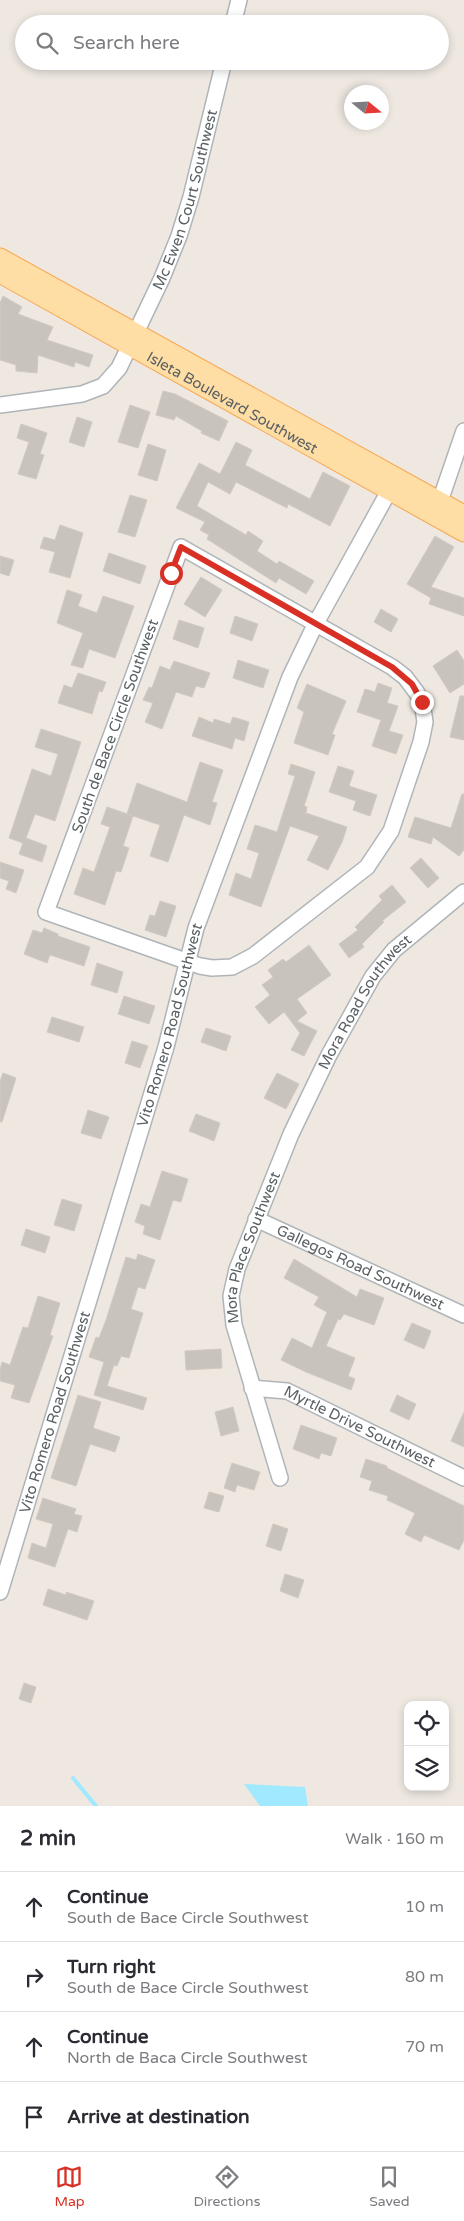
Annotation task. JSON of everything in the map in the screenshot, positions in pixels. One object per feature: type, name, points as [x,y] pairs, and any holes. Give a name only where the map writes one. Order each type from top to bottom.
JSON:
[{"type":"main road","name":"Isleta Boulevard Southwest","points":[[0,258],[132,340]]},
{"type":"main road","name":"Isleta Boulevard Southwest","points":[[0,273],[132,340],[438,509],[464,516]]},
{"type":"main road","name":"Isleta Boulevard Southwest","points":[[438,509],[464,532]]},
{"type":"street","points":[[235,15],[239,0]]},
{"type":"street","name":"Mc Ewen Court Southwest","points":[[1,407],[82,394],[103,386],[119,368],[162,278],[179,236],[191,197],[222,70]]},
{"type":"street","points":[[438,509],[464,432]]},
{"type":"street","name":"Vito Romero Road Southwest","points":[[0,1592],[166,1047],[196,928],[277,710],[316,623],[393,485]]},
{"type":"street","name":"South de Bace Circle Southwest","points":[[187,962],[46,912],[181,547],[316,623]]},
{"type":"street","points":[[187,962],[212,968],[223,968],[241,963],[253,956],[367,867],[379,852],[395,822],[421,742],[425,722],[422,702],[412,684],[400,672],[316,623]]},
{"type":"street","name":"Mora Road Southwest","points":[[291,1134],[329,1055],[373,976],[394,950],[464,892]]},
{"type":"street","name":"Mora Place Southwest","points":[[280,1478],[234,1325],[231,1296],[237,1270],[291,1134]]},
{"type":"street","name":"Gallegos Road Southwest","points":[[256,1219],[464,1315]]},
{"type":"street","name":"Myrtle Drive Southwest","points":[[252,1388],[287,1391],[464,1478]]},
{"type":"water","points":[[244,1784],[305,1787],[308,1806],[260,1806]]},
{"type":"building","points":[[3,296],[22,307],[18,314],[53,327],[47,340],[93,355],[89,367],[75,362],[74,367],[38,355],[37,373],[16,371],[16,365],[0,360],[0,303]]},
{"type":"building","points":[[163,391],[175,394],[228,421],[219,441],[201,433],[202,431],[176,416],[174,420],[156,415]]},
{"type":"building","points":[[130,405],[150,412],[138,448],[118,442]]},
{"type":"building","points":[[77,417],[92,422],[84,447],[69,442]]},
{"type":"building","points":[[21,424],[47,433],[40,454],[44,455],[36,479],[18,474],[29,442],[17,438]]},
{"type":"building","points":[[236,442],[252,450],[245,465],[310,499],[323,472],[350,486],[330,526],[288,504],[287,508],[236,482],[230,494],[208,482],[197,506],[246,535],[248,531],[263,541],[257,551],[277,564],[279,561],[314,581],[306,594],[279,578],[276,583],[207,539],[209,535],[200,530],[205,522],[176,508],[199,463],[220,474]]},
{"type":"building","points":[[148,444],[166,450],[157,481],[138,475]]},
{"type":"building","points":[[130,495],[147,500],[135,537],[118,532]]},
{"type":"building","points":[[60,525],[83,533],[70,578],[49,572],[55,552],[40,548],[44,537],[55,540]]},
{"type":"building","points":[[435,536],[454,547],[431,587],[464,598],[464,616],[429,604],[431,598],[407,584]]},
{"type":"building","points":[[109,553],[146,566],[140,584],[103,571]]},
{"type":"building","points":[[0,556],[14,560],[9,576],[0,573]]},
{"type":"building","points":[[201,577],[222,590],[205,617],[184,604]]},
{"type":"building","points":[[67,590],[82,595],[78,606],[97,613],[103,596],[134,606],[115,658],[89,649],[83,668],[71,665],[83,633],[57,623]]},
{"type":"building","points":[[381,609],[398,619],[391,632],[374,622]]},
{"type":"building","points":[[235,616],[258,624],[252,641],[230,633]]},
{"type":"building","points":[[179,620],[204,628],[198,648],[173,639]]},
{"type":"building","points":[[457,650],[464,661],[464,684],[450,693],[433,666]]},
{"type":"building","points":[[238,660],[269,670],[263,688],[233,678]]},
{"type":"building","points":[[174,661],[210,673],[204,688],[196,686],[192,697],[176,692],[162,729],[145,722],[153,703],[143,700],[149,687],[152,688],[160,666],[170,670]]},
{"type":"building","points":[[78,673],[106,682],[102,692],[99,691],[92,714],[58,703],[64,685],[72,688]]},
{"type":"building","points":[[378,683],[392,688],[387,703],[398,706],[389,731],[403,735],[396,754],[372,746],[381,720],[357,712],[365,689],[375,692]]},
{"type":"building","points":[[307,684],[346,701],[332,734],[335,735],[328,755],[294,743],[304,712],[297,708]]},
{"type":"building","points":[[460,696],[464,696],[464,740],[450,737]]},
{"type":"building","points":[[199,717],[213,723],[214,719],[230,724],[233,717],[249,722],[244,741],[235,738],[232,749],[192,736]]},
{"type":"building","points":[[41,729],[81,742],[55,821],[35,814],[26,838],[47,846],[42,862],[19,854],[23,843],[9,838],[32,769],[51,776],[58,754],[35,747]]},
{"type":"building","points":[[200,762],[223,770],[212,802],[217,803],[210,825],[184,815],[168,862],[150,856],[160,825],[127,814],[137,783],[187,802]]},
{"type":"building","points":[[291,764],[315,772],[304,806],[307,807],[306,813],[347,827],[328,870],[307,860],[319,836],[290,826],[261,907],[229,895],[236,873],[251,879],[259,853],[247,849],[255,825],[277,832],[295,776],[288,774]]},
{"type":"building","points":[[338,766],[354,771],[349,786],[377,795],[370,816],[353,810],[356,801],[329,792]]},
{"type":"building","points":[[462,794],[464,794],[464,850],[459,856],[433,837],[431,844],[408,837],[415,817],[451,828]]},
{"type":"building","points":[[107,807],[133,816],[123,846],[129,848],[121,872],[116,871],[105,905],[74,894],[83,868],[94,872],[110,827],[101,824]]},
{"type":"building","points":[[421,858],[439,878],[428,888],[410,868]]},
{"type":"building","points":[[0,862],[24,870],[16,893],[6,889],[9,881],[0,878]]},
{"type":"building","points":[[392,885],[406,902],[382,921],[384,922],[362,944],[364,947],[349,958],[339,944],[358,930],[355,927],[382,900],[379,896]]},
{"type":"building","points":[[160,901],[176,906],[166,937],[145,930],[150,915],[155,916]]},
{"type":"building","points":[[44,928],[58,934],[58,936],[90,947],[84,966],[50,955],[47,963],[24,954],[33,930],[42,933]]},
{"type":"building","points":[[309,945],[331,975],[297,999],[307,1013],[297,1021],[317,1031],[304,1056],[291,1050],[300,1033],[284,1012],[269,1024],[255,1007],[270,995],[262,985],[273,977],[268,970],[283,959],[286,962]]},
{"type":"building","points":[[97,963],[123,972],[117,993],[91,985]]},
{"type":"building","points":[[124,996],[155,1006],[149,1024],[118,1014]]},
{"type":"building","points":[[52,1017],[84,1027],[79,1042],[47,1032]]},
{"type":"building","points":[[206,1028],[231,1036],[226,1051],[201,1042]]},
{"type":"building","points":[[132,1041],[148,1046],[140,1068],[125,1063]]},
{"type":"building","points":[[3,1073],[16,1078],[2,1122],[0,1122],[0,1081]]},
{"type":"building","points":[[277,1073],[299,1084],[286,1109],[264,1098]]},
{"type":"building","points":[[88,1110],[109,1117],[101,1139],[81,1133]]},
{"type":"building","points":[[196,1114],[220,1123],[214,1141],[189,1131]]},
{"type":"building","points":[[162,1171],[188,1179],[181,1202],[173,1200],[160,1240],[143,1234],[145,1226],[135,1222],[141,1204],[150,1207]]},
{"type":"building","points":[[62,1199],[82,1205],[74,1231],[54,1225]]},
{"type":"building","points":[[26,1229],[50,1237],[45,1253],[21,1245]]},
{"type":"building","points":[[138,1254],[155,1260],[145,1289],[138,1287],[131,1309],[143,1313],[129,1358],[121,1356],[117,1366],[114,1365],[107,1386],[147,1398],[143,1410],[94,1395],[104,1362],[89,1357],[96,1337],[99,1338],[106,1320],[126,1257],[136,1260]]},
{"type":"building","points":[[294,1259],[357,1297],[360,1289],[384,1298],[374,1325],[344,1314],[340,1320],[338,1319],[326,1346],[355,1358],[348,1376],[355,1379],[351,1390],[281,1360],[292,1338],[312,1348],[327,1312],[314,1305],[319,1297],[284,1278]]},
{"type":"building","points":[[38,1296],[60,1303],[50,1335],[53,1336],[29,1403],[11,1398],[15,1385],[0,1381],[0,1370],[2,1362],[10,1365],[23,1327],[28,1328]]},
{"type":"building","points":[[412,1323],[431,1331],[424,1349],[404,1340]]},
{"type":"building","points":[[221,1349],[222,1368],[186,1370],[185,1351]]},
{"type":"building","points":[[78,1395],[101,1402],[93,1428],[120,1437],[115,1452],[90,1444],[76,1486],[51,1478]]},
{"type":"building","points":[[397,1395],[416,1404],[409,1420],[390,1411]]},
{"type":"building","points":[[233,1407],[239,1431],[221,1436],[215,1412]]},
{"type":"building","points":[[464,1412],[464,1447],[451,1441]]},
{"type":"building","points":[[301,1425],[337,1438],[331,1456],[321,1453],[319,1459],[293,1449]]},
{"type":"building","points":[[366,1459],[387,1466],[387,1468],[464,1506],[464,1540],[459,1550],[424,1535],[421,1542],[405,1534],[415,1513],[387,1500],[388,1496],[369,1490],[372,1481],[360,1477]]},
{"type":"building","points":[[232,1463],[260,1472],[254,1490],[237,1485],[235,1492],[224,1488]]},
{"type":"building","points":[[209,1492],[224,1496],[219,1512],[204,1508]]},
{"type":"building","points":[[43,1498],[76,1509],[74,1514],[82,1516],[77,1532],[68,1529],[55,1567],[28,1558],[32,1543],[46,1548],[53,1524],[36,1519]]},
{"type":"building","points":[[273,1524],[288,1529],[281,1551],[266,1546]]},
{"type":"building","points":[[285,1574],[304,1580],[298,1598],[280,1591]]},
{"type":"building","points":[[48,1589],[66,1595],[66,1592],[94,1601],[87,1620],[43,1605]]},
{"type":"building","points":[[24,1683],[36,1687],[31,1703],[19,1699]]},
{"type":"waterway","points":[[73,1778],[96,1806]]},
{"type":"route","points":[[171,573],[181,547],[392,667],[412,684],[422,702]]}]
